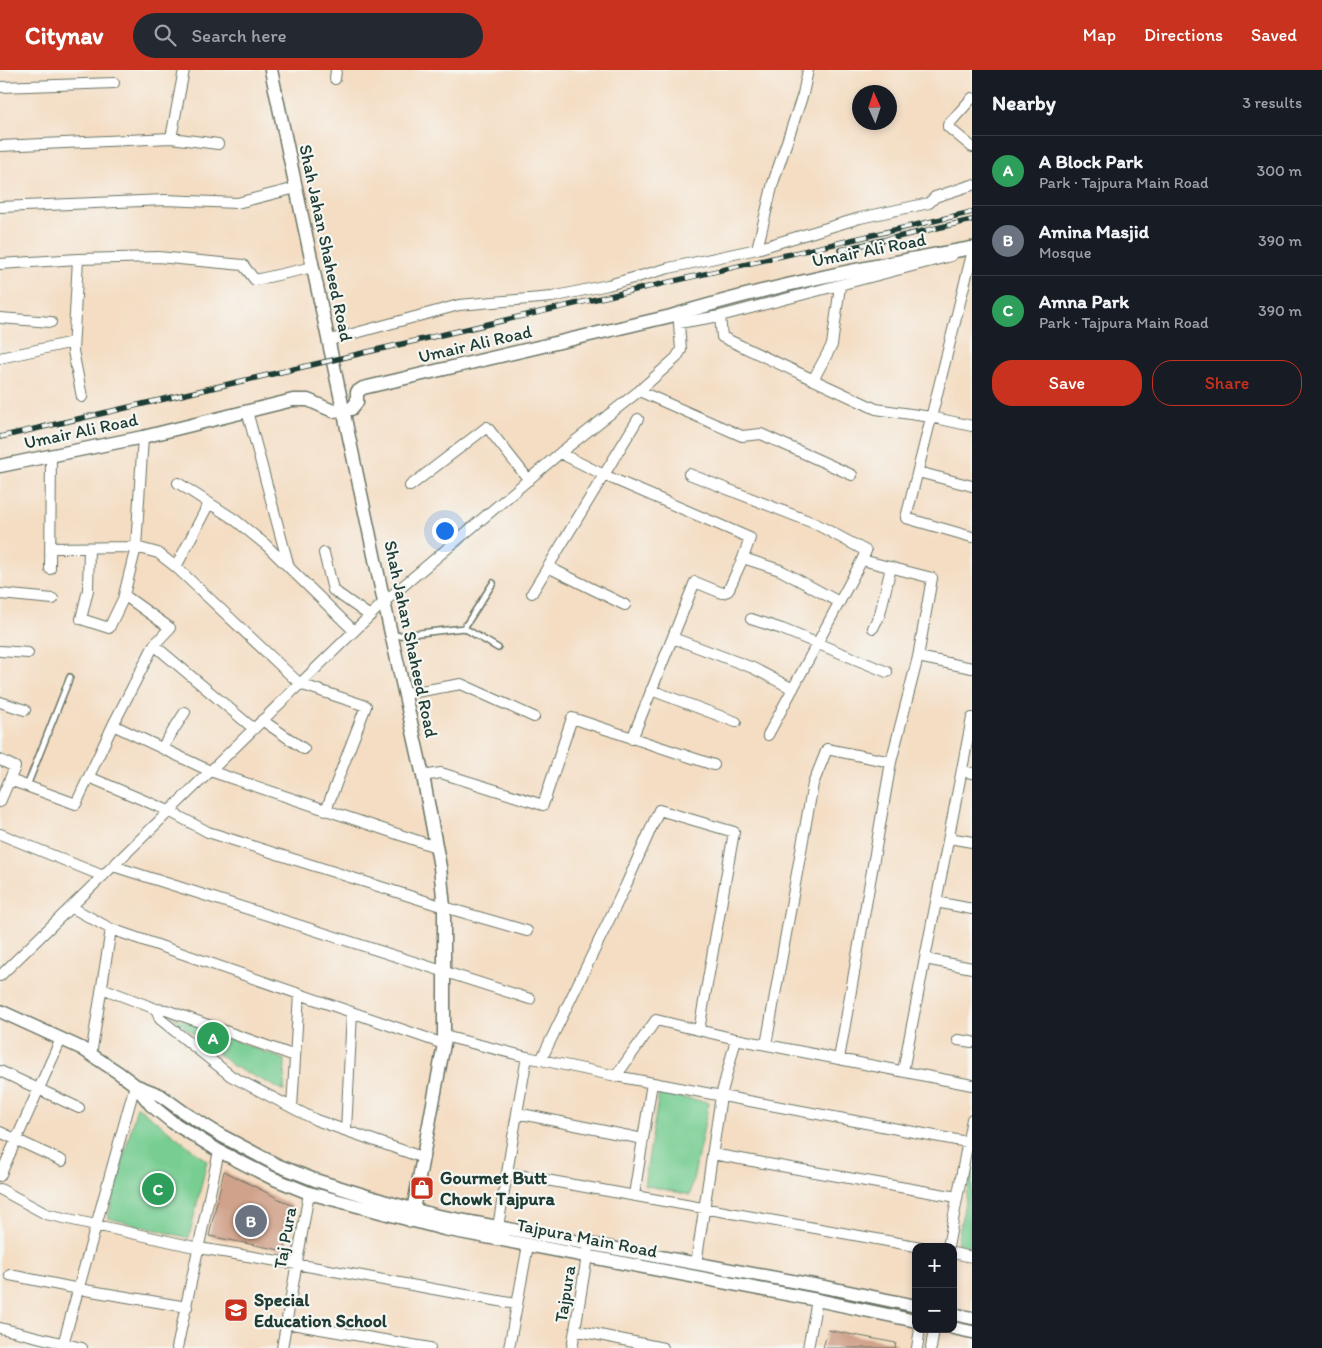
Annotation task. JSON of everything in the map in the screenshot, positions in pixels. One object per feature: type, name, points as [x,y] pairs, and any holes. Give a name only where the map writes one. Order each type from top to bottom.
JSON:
[{"type":"street","points":[[171,138],[184,70]]},
{"type":"street","name":"Shah Jahan Shaheed Road","points":[[271,70],[330,340],[384,602],[423,776],[436,847],[444,907],[444,1040],[424,1158],[412,1215]]},
{"type":"street","points":[[757,249],[772,183],[804,94],[808,70]]},
{"type":"street","points":[[0,87],[114,83]]},
{"type":"street","points":[[972,98],[948,125],[948,128],[972,147]]},
{"type":"street","points":[[0,146],[171,138],[218,144]]},
{"type":"street","points":[[330,340],[459,305],[552,297],[608,285],[669,268],[757,249],[860,218],[929,203],[936,197],[972,185]]},
{"type":"street","points":[[0,207],[165,200],[236,203],[296,188]]},
{"type":"street","points":[[0,976],[384,602],[560,453],[639,391],[676,358],[681,350],[675,320],[720,316],[940,260],[972,248]]},
{"type":"street","name":"Umair Ali Road","points":[[0,466],[142,437],[300,400],[308,400],[333,411],[351,409],[355,405],[357,392],[363,388],[675,320],[719,302],[844,272],[972,248]]},
{"type":"street","points":[[972,254],[906,518],[972,537]]},
{"type":"street","points":[[0,264],[78,259],[158,257],[243,265],[255,280],[313,267]]},
{"type":"street","points":[[78,259],[73,351],[82,397]]},
{"type":"street","points":[[814,380],[832,344],[840,286]]},
{"type":"street","points":[[720,316],[722,337],[876,409],[931,416],[972,426]]},
{"type":"street","points":[[0,318],[51,322]]},
{"type":"street","points":[[0,358],[73,342]]},
{"type":"street","points":[[639,391],[742,436],[761,434],[852,475]]},
{"type":"street","points":[[247,411],[289,567]]},
{"type":"street","points":[[532,593],[638,419]]},
{"type":"street","points":[[410,486],[487,426],[529,480]]},
{"type":"street","points":[[89,548],[88,590],[81,619],[109,628],[124,595],[136,547],[142,437]]},
{"type":"street","points":[[560,453],[604,475],[750,538],[728,591],[725,593],[696,582],[632,739]]},
{"type":"street","points":[[50,569],[51,456]]},
{"type":"street","points":[[918,472],[972,486]]},
{"type":"street","points":[[689,474],[816,524],[866,552],[768,735]]},
{"type":"street","points":[[178,483],[234,519],[266,545],[354,631]]},
{"type":"street","points":[[176,567],[209,502]]},
{"type":"street","points":[[50,548],[136,547],[158,553],[176,567],[300,684],[366,706],[326,810]]},
{"type":"street","points":[[324,553],[333,590],[370,616]]},
{"type":"street","points":[[743,558],[780,570],[840,602]]},
{"type":"street","points":[[839,1059],[891,762],[918,657],[932,578],[862,560]]},
{"type":"street","points":[[548,567],[626,605]]},
{"type":"street","points":[[873,628],[880,614],[891,567]]},
{"type":"street","points":[[0,594],[53,599]]},
{"type":"street","points":[[10,780],[76,804],[154,646],[170,628],[124,595]]},
{"type":"street","points":[[751,619],[782,629],[886,672]]},
{"type":"street","points":[[672,638],[754,668],[793,689]]},
{"type":"street","points":[[154,646],[254,729]]},
{"type":"street","points":[[0,651],[28,653]]},
{"type":"street","points":[[918,657],[972,668]]},
{"type":"street","points":[[404,694],[461,684],[534,717]]},
{"type":"street","points":[[651,690],[736,722]]},
{"type":"street","points":[[0,702],[25,710]]},
{"type":"street","points":[[162,748],[185,712]]},
{"type":"street","points":[[423,776],[441,772],[543,806],[572,718],[714,766]]},
{"type":"street","points":[[262,720],[304,749]]},
{"type":"street","points":[[903,1072],[949,838],[967,772],[972,720]]},
{"type":"street","points":[[114,725],[210,771],[436,847]]},
{"type":"street","points":[[766,1045],[813,784],[827,749],[891,762]]},
{"type":"street","points":[[0,760],[15,766],[0,802]]},
{"type":"street","points":[[89,777],[169,811],[208,832],[444,907],[528,931]]},
{"type":"street","points":[[541,1060],[626,885],[659,810],[734,832],[699,1030]]},
{"type":"street","points":[[0,834],[103,876]]},
{"type":"street","points":[[949,838],[972,842]]},
{"type":"street","points":[[113,866],[530,999]]},
{"type":"street","points":[[936,902],[972,909]]},
{"type":"street","points":[[71,907],[111,929],[352,1013],[444,1040],[616,1076],[970,1143]]},
{"type":"street","points":[[92,1055],[111,929]]},
{"type":"street","points":[[925,959],[972,968]]},
{"type":"street","points":[[102,988],[156,1010],[166,1010],[294,1056]]},
{"type":"street","points":[[292,1107],[299,994]]},
{"type":"street","points":[[156,1010],[160,1018],[230,1076],[316,1120],[424,1158]]},
{"type":"street","name":"Tajpura Main Road","points":[[0,1011],[92,1055],[135,1085],[160,1095],[222,1136],[277,1165],[412,1215],[438,1216],[498,1227],[588,1251],[912,1319]]},
{"type":"street","points":[[346,1130],[352,1013]]},
{"type":"street","points":[[616,1076],[656,1020],[736,1040],[972,1085]]},
{"type":"street","points":[[0,1176],[61,1039]]},
{"type":"street","points":[[696,1264],[721,1096],[736,1040]]},
{"type":"street","points":[[958,1040],[972,1042]]},
{"type":"street","points":[[498,1227],[528,1057]]},
{"type":"street","points":[[0,1071],[78,1108]]},
{"type":"street","points":[[634,1195],[652,1082]]},
{"type":"street","points":[[63,1346],[135,1085]]},
{"type":"street","name":"Tajpura Main Road","points":[[135,1085],[151,1105],[172,1122],[219,1151],[272,1178],[310,1193],[412,1215],[528,1245],[696,1264],[912,1305]]},
{"type":"street","points":[[517,1113],[643,1139]]},
{"type":"street","points":[[949,1243],[970,1143],[972,1119]]},
{"type":"street","points":[[0,1132],[62,1162]]},
{"type":"street","points":[[177,1348],[219,1151]]},
{"type":"street","points":[[712,1154],[957,1197]]},
{"type":"street","points":[[507,1173],[912,1245]]},
{"type":"street","points":[[0,1189],[46,1214],[199,1248],[516,1304]]},
{"type":"street","name":"Taj Pura","points":[[282,1348],[310,1193]]},
{"type":"street","points":[[509,1348],[528,1245]]},
{"type":"street","name":"Tajpura","points":[[572,1348],[588,1251]]},
{"type":"street","points":[[957,1254],[972,1256]]},
{"type":"street","points":[[10,1275],[186,1307]]},
{"type":"street","points":[[808,1348],[817,1300]]},
{"type":"street","points":[[957,1315],[972,1318]]},
{"type":"street","points":[[286,1323],[430,1348]]},
{"type":"street","points":[[0,1328],[63,1346],[82,1348]]},
{"type":"street","points":[[957,1329],[972,1332]]},
{"type":"street","points":[[575,1330],[663,1348]]},
{"type":"street","points":[[917,1348],[919,1333]]},
{"type":"street","points":[[931,1348],[933,1333]]},
{"type":"lane","points":[[464,628],[493,583]]},
{"type":"lane","points":[[393,636],[464,628],[498,648]]},
{"type":"lane","points":[[27,786],[70,677]]},
{"type":"green space","points":[[171,1016],[285,1060],[284,1091],[233,1066]]},
{"type":"green space","points":[[659,1094],[709,1102],[690,1195],[644,1185]]},
{"type":"green space","points":[[137,1106],[207,1161],[189,1238],[108,1218]]},
{"type":"green space","points":[[972,1165],[972,1247],[957,1243]]},
{"type":"building","points":[[224,1171],[293,1206],[285,1251],[209,1236]]},
{"type":"building","points":[[828,1330],[896,1343],[895,1348],[823,1348]]},
{"type":"railway","points":[[0,437],[972,212]]},
{"type":"railway","points":[[840,250],[972,220]]},
{"type":"place","name":"A Block Park","points":[[213,1038]]},
{"type":"place","name":"Gourmet Butt Chowk Tajpura","points":[[422,1188]]},
{"type":"place","name":"Amna Park","points":[[158,1189]]},
{"type":"place","name":"Amina Masjid","points":[[251,1221]]},
{"type":"place","name":"Special Education School","points":[[236,1310]]}]
